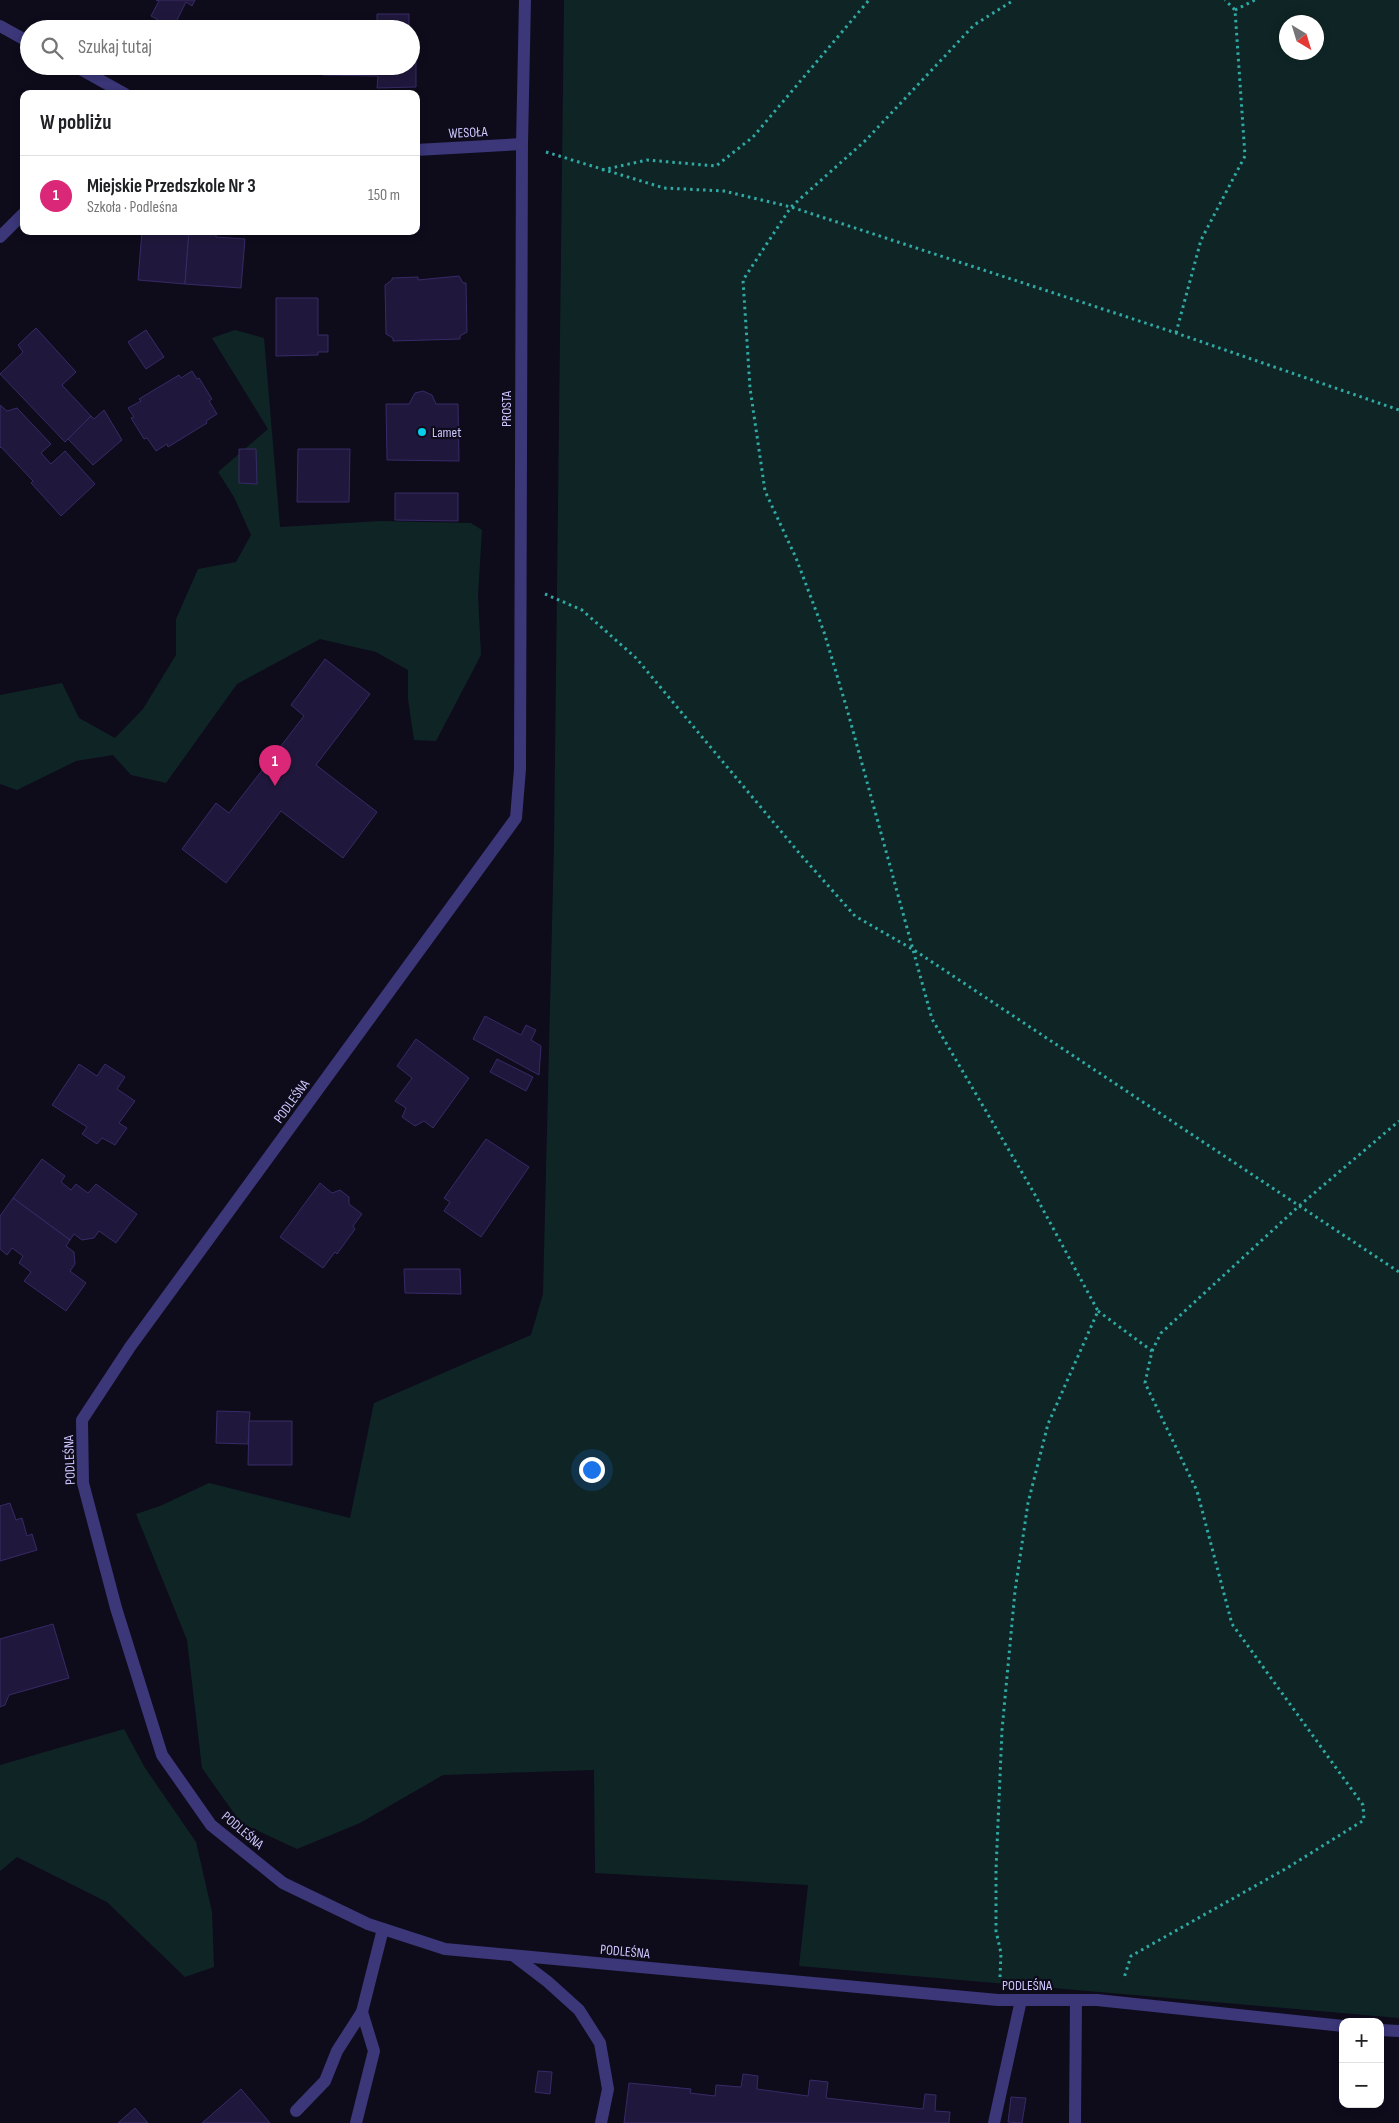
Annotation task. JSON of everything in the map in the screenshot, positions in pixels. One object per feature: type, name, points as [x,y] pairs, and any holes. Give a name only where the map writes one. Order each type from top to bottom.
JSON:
[{"type":"street","name":"PROSTA","points":[[516,818],[520,769],[522,144],[525,0]]},
{"type":"street","points":[[0,26],[20,37]]},
{"type":"street","points":[[91,75],[118,90]]},
{"type":"street","name":"WESOŁA","points":[[420,150],[522,144]]},
{"type":"street","points":[[0,237],[20,217]]},
{"type":"street","name":"PODLEŚNA","points":[[516,818],[130,1347],[82,1420],[83,1483],[116,1608],[162,1755],[211,1825],[283,1882],[368,1924],[445,1949],[998,2000],[1117,2002],[1339,2026]]},
{"type":"street","points":[[296,2112],[325,2081],[337,2051],[362,2012],[383,1929]]},
{"type":"street","points":[[514,1956],[548,1982],[579,2010],[600,2043],[608,2088],[601,2123]]},
{"type":"street","points":[[994,2123],[1021,2000]]},
{"type":"street","points":[[1075,2123],[1076,2000]]},
{"type":"street","points":[[356,2123],[374,2051],[362,2012]]},
{"type":"street","points":[[1384,2030],[1399,2032]]},
{"type":"path","points":[[602,170],[647,160],[716,166],[753,137],[869,0]]},
{"type":"path","points":[[1014,0],[974,25],[866,140],[791,207],[743,280],[750,388],[765,491],[796,558],[824,632],[932,1019],[1034,1193],[1098,1311],[1152,1351]]},
{"type":"path","points":[[1176,333],[1201,240],[1244,156],[1236,10],[1225,0]]},
{"type":"path","points":[[1236,10],[1255,0]]},
{"type":"path","points":[[522,144],[664,188],[724,191],[791,207],[1176,333],[1399,410]]},
{"type":"path","points":[[521,584],[582,610],[636,658],[800,854],[855,916],[914,950],[1399,1272]]},
{"type":"path","points":[[1117,2002],[1131,1956],[1288,1868],[1364,1820],[1364,1805],[1232,1624],[1197,1491],[1145,1383],[1152,1351],[1161,1333],[1299,1206],[1399,1121]]},
{"type":"path","points":[[998,2000],[1001,1953],[996,1930],[996,1861],[1002,1730],[1015,1591],[1028,1503],[1048,1424],[1098,1311]]},
{"type":"green space","points":[[564,0],[1399,0],[1399,2018],[799,1966],[808,1885],[595,1873],[594,1770],[443,1775],[360,1823],[297,1849],[241,1823],[202,1768],[187,1640],[136,1514],[160,1506],[209,1483],[350,1518],[374,1403],[531,1335],[543,1294],[554,844]]},
{"type":"green space","points":[[235,330],[264,338],[280,527],[380,521],[471,523],[482,530],[478,595],[481,655],[436,741],[414,740],[408,699],[408,670],[376,652],[320,639],[237,684],[166,783],[131,775],[113,755],[76,761],[17,790],[0,784],[0,695],[62,683],[79,718],[115,738],[143,709],[176,655],[176,619],[198,569],[236,562],[251,535],[234,497],[218,472],[268,429],[212,338]]},
{"type":"green space","points":[[124,1729],[145,1768],[196,1842],[212,1912],[214,1967],[185,1977],[107,1902],[17,1857],[0,1871],[0,1765]]},
{"type":"building","points":[[156,0],[195,0],[192,6],[186,2],[177,20],[158,20],[151,16],[159,1]]},
{"type":"building","points":[[377,14],[409,14],[409,20],[377,20]]},
{"type":"building","points":[[323,75],[416,75],[416,87],[377,88],[378,76]]},
{"type":"building","points":[[142,235],[189,235],[185,284],[138,280]]},
{"type":"building","points":[[189,235],[216,235],[216,237],[245,239],[241,288],[185,284]]},
{"type":"building","points":[[459,276],[463,283],[466,283],[467,332],[460,336],[460,339],[393,341],[393,338],[386,334],[385,285],[392,278],[418,277],[418,280]]},
{"type":"building","points":[[276,298],[318,298],[318,335],[328,335],[328,352],[318,352],[318,355],[276,356]]},
{"type":"building","points":[[36,328],[76,372],[62,385],[91,416],[65,442],[0,374],[23,352],[18,345]]},
{"type":"building","points":[[146,330],[164,357],[146,369],[128,342]]},
{"type":"building","points":[[192,371],[197,379],[199,378],[212,399],[209,401],[217,414],[206,421],[207,423],[168,447],[167,444],[156,451],[147,438],[144,439],[131,418],[134,417],[128,408],[141,401],[139,399],[179,375],[181,378]]},
{"type":"building","name":"Lamet","points":[[423,391],[432,395],[436,404],[458,404],[459,461],[387,460],[386,404],[409,404],[415,393]]},
{"type":"building","points":[[0,405],[7,411],[17,408],[51,444],[41,453],[51,464],[65,451],[95,484],[61,516],[31,483],[33,481],[0,448]]},
{"type":"building","points":[[104,410],[122,440],[93,465],[68,439],[91,416],[94,419]]},
{"type":"building","points":[[239,449],[256,449],[257,484],[239,483]]},
{"type":"building","points":[[298,449],[350,449],[349,502],[297,502]]},
{"type":"building","points":[[395,493],[458,493],[458,521],[395,520]]},
{"type":"building","points":[[325,659],[370,694],[316,765],[377,812],[343,858],[281,811],[226,883],[182,849],[216,803],[229,813],[304,716],[291,705]]},
{"type":"building","points":[[485,1016],[521,1035],[526,1025],[536,1030],[531,1040],[541,1046],[539,1075],[473,1039]]},
{"type":"building","points":[[416,1039],[469,1078],[433,1128],[424,1121],[415,1126],[402,1117],[406,1108],[395,1101],[412,1078],[397,1066]]},
{"type":"building","points":[[497,1059],[533,1077],[526,1091],[490,1072]]},
{"type":"building","points":[[79,1064],[97,1076],[105,1064],[125,1077],[117,1089],[135,1101],[119,1123],[127,1128],[115,1145],[102,1138],[97,1144],[82,1134],[87,1127],[52,1105]]},
{"type":"building","points":[[486,1139],[529,1167],[481,1237],[444,1211],[450,1202],[444,1198]]},
{"type":"building","points":[[42,1159],[65,1176],[61,1182],[71,1190],[76,1184],[88,1193],[96,1184],[137,1214],[116,1243],[99,1231],[94,1238],[82,1240],[74,1234],[70,1240],[13,1198]]},
{"type":"building","points":[[320,1183],[332,1193],[340,1190],[349,1197],[349,1204],[362,1214],[353,1226],[355,1229],[337,1254],[335,1252],[323,1268],[280,1237]]},
{"type":"building","points":[[13,1198],[70,1240],[66,1246],[74,1252],[75,1264],[70,1271],[86,1283],[66,1311],[24,1281],[31,1272],[19,1263],[23,1256],[12,1248],[7,1255],[0,1249],[0,1216]]},
{"type":"building","points":[[404,1269],[460,1269],[461,1294],[405,1293]]},
{"type":"building","points":[[217,1411],[250,1412],[248,1444],[216,1443]]},
{"type":"building","points":[[249,1421],[292,1421],[292,1465],[248,1465]]},
{"type":"building","points":[[10,1503],[16,1520],[22,1518],[27,1536],[32,1534],[37,1550],[0,1561],[0,1506]]},
{"type":"building","points":[[53,1624],[69,1678],[9,1695],[5,1705],[0,1707],[0,1639]]},
{"type":"building","points":[[538,2071],[552,2072],[550,2094],[535,2092]]},
{"type":"building","points":[[743,2074],[758,2076],[757,2089],[808,2096],[810,2080],[828,2082],[826,2098],[923,2109],[925,2094],[936,2095],[935,2111],[950,2112],[949,2123],[624,2123],[629,2083],[691,2089],[690,2093],[715,2096],[716,2085],[741,2087]]},
{"type":"building","points":[[241,2089],[270,2123],[202,2123]]},
{"type":"building","points":[[1011,2097],[1026,2098],[1022,2123],[1008,2122]]},
{"type":"building","points":[[135,2108],[148,2123],[118,2123]]},
{"type":"place","name":"Lamet","points":[[422,432]]},
{"type":"place","name":"Miejskie Przedszkole Nr 3","points":[[275,786]]}]
